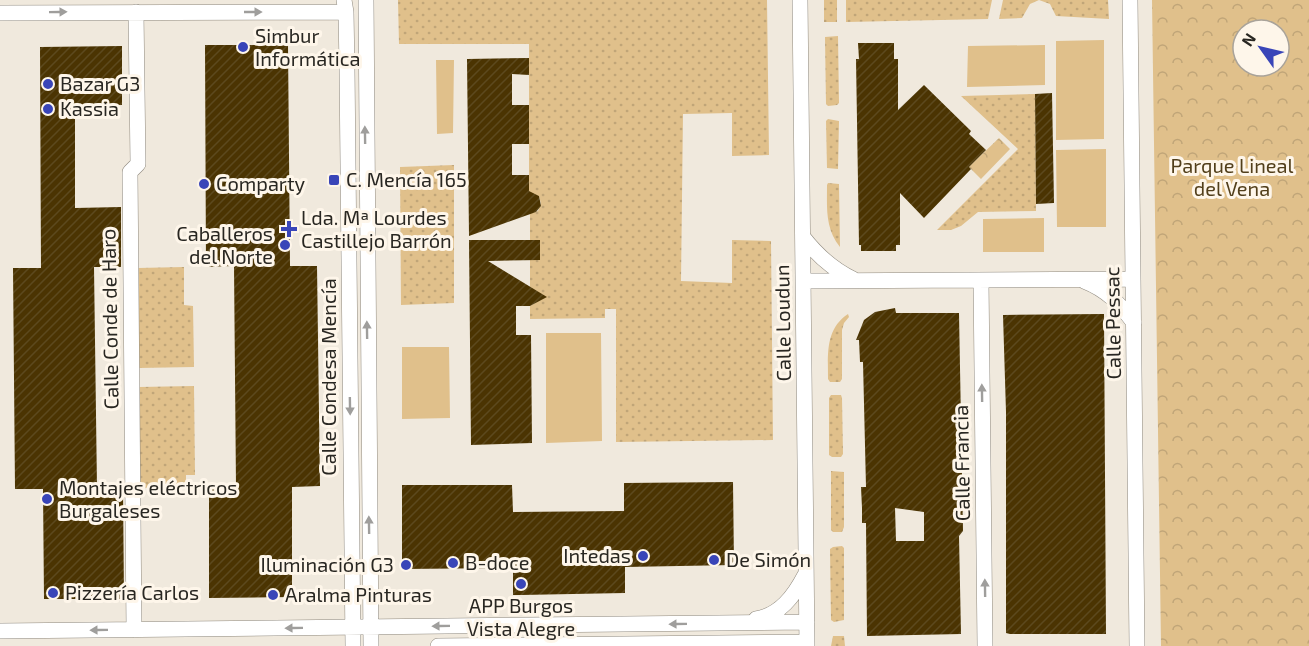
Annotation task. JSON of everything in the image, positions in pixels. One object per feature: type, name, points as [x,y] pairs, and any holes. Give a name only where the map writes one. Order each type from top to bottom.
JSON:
[{"type":"street","name":"Calle Condesa Mencía","points":[[366,0],[370,646]]},
{"type":"street","name":"Calle Loudun","points":[[800,0],[807,644]]},
{"type":"street","name":"Calle Pessac","points":[[1130,0],[1137,646]]},
{"type":"street","name":"Calle Condesa Mencía","points":[[345,6],[353,646]]},
{"type":"street","points":[[0,13],[345,6]]},
{"type":"street","name":"Calle Conde de Haro","points":[[135,630],[130,172],[138,164],[136,12]]},
{"type":"street","points":[[803,237],[825,262],[855,280]]},
{"type":"street","points":[[1079,279],[1111,294],[1134,323]]},
{"type":"street","points":[[803,281],[1133,279]]},
{"type":"street","name":"Calle Francia","points":[[981,280],[985,646]]},
{"type":"street","points":[[736,623],[763,618],[784,606],[807,573]]},
{"type":"street","points":[[370,605],[380,618],[396,627]]},
{"type":"street","points":[[4,629],[135,630],[807,622]]},
{"type":"street","points":[[438,646],[807,644]]},
{"type":"green space","points":[[398,0],[767,0],[769,155],[732,156],[732,113],[683,114],[681,281],[732,283],[732,240],[771,241],[773,440],[616,442],[616,309],[605,309],[605,318],[530,319],[530,306],[546,297],[530,287],[530,213],[538,211],[541,204],[539,196],[529,193],[529,44],[399,44]]},
{"type":"green space","points":[[824,0],[837,0],[837,22],[824,22]]},
{"type":"green space","points":[[846,0],[992,0],[988,19],[846,22]]},
{"type":"green space","points":[[1003,0],[1039,0],[1030,4],[1022,18],[999,19]]},
{"type":"green space","points":[[1039,0],[1108,0],[1109,19],[1056,16],[1050,4]]},
{"type":"green space","name":"Parque Lineal del Vena","points":[[1152,0],[1309,0],[1309,646],[1161,646]]},
{"type":"green space","points":[[838,36],[839,103],[828,106],[826,104],[825,37]]},
{"type":"green space","points":[[1104,40],[1104,139],[1056,140],[1056,41]]},
{"type":"green space","points":[[1045,45],[1045,85],[967,87],[968,46]]},
{"type":"green space","points":[[436,60],[454,60],[453,133],[437,134]]},
{"type":"green space","points":[[1035,94],[1036,211],[978,212],[961,226],[951,230],[937,230],[1018,149],[961,96]]},
{"type":"green space","points":[[828,119],[839,121],[838,169],[827,168],[826,121]]},
{"type":"green space","points":[[999,138],[1010,149],[981,179],[969,167]]},
{"type":"green space","points":[[1106,149],[1106,227],[1057,227],[1056,150]]},
{"type":"green space","points":[[454,165],[454,303],[401,305],[400,167]]},
{"type":"green space","points":[[828,183],[839,184],[840,247],[829,225]]},
{"type":"green space","points":[[1044,218],[1044,252],[983,252],[983,219]]},
{"type":"green space","points":[[184,267],[184,305],[193,306],[194,367],[139,368],[138,268]]},
{"type":"green space","points":[[848,314],[849,317],[842,330],[842,379],[840,382],[830,382],[828,379],[829,343],[835,327]]},
{"type":"green space","points":[[546,333],[601,333],[602,441],[546,443]]},
{"type":"green space","points":[[402,347],[449,347],[450,418],[402,419]]},
{"type":"green space","points":[[194,386],[195,475],[186,475],[186,487],[139,488],[139,387]]},
{"type":"green space","points":[[831,395],[841,395],[842,398],[843,454],[841,457],[829,455],[829,398]]},
{"type":"green space","points":[[831,471],[844,472],[844,527],[842,532],[831,530]]},
{"type":"green space","points":[[842,546],[844,548],[844,620],[834,622],[831,620],[830,549]]},
{"type":"green space","points":[[833,636],[844,636],[845,646],[831,646]]},
{"type":"building","points":[[858,43],[894,43],[894,59],[898,59],[898,110],[924,85],[971,131],[969,134],[986,150],[924,218],[900,193],[900,245],[896,245],[896,251],[861,251],[861,245],[859,245],[856,59],[859,59]]},
{"type":"building","points":[[205,45],[288,45],[290,266],[317,266],[320,486],[292,487],[292,597],[209,598],[209,488],[236,487],[234,266],[206,267]]},
{"type":"building","points":[[122,46],[122,105],[75,106],[75,208],[121,207],[121,267],[94,267],[97,488],[123,488],[124,599],[44,599],[43,489],[15,489],[13,268],[41,268],[40,47]]},
{"type":"building","points":[[529,58],[529,75],[512,74],[512,105],[529,105],[529,144],[512,144],[512,175],[529,175],[529,191],[539,196],[541,206],[536,212],[469,236],[467,59]]},
{"type":"building","points":[[1052,93],[1054,203],[1036,204],[1035,94]]},
{"type":"building","points":[[469,240],[540,240],[540,260],[488,261],[547,297],[530,306],[516,306],[516,335],[531,335],[532,443],[471,445]]},
{"type":"building","points":[[895,308],[896,313],[959,313],[963,531],[959,536],[961,634],[867,636],[866,523],[862,523],[861,487],[866,487],[863,362],[860,362],[859,340],[856,340],[864,320],[875,312]],"holes":[[[895,508],[924,512],[924,541],[896,541]]]},
{"type":"building","points":[[1104,314],[1106,634],[1006,633],[1006,412],[1003,315]]},
{"type":"building","points":[[733,482],[734,565],[625,567],[625,593],[521,595],[513,595],[513,568],[402,569],[402,485],[512,485],[513,512],[624,511],[624,483]]},
{"type":"place","name":"Simbur Informática","points":[[243,47]]},
{"type":"place","name":"Bazar G3","points":[[48,84]]},
{"type":"place","name":"Kassia","points":[[48,109]]},
{"type":"place","name":"C. Mencía 165","points":[[334,180]]},
{"type":"place","name":"Comparty","points":[[204,184]]},
{"type":"place","name":"Lda. Mª Lourdes Castillejo Barrón","points":[[289,229]]},
{"type":"place","name":"Caballeros del Norte","points":[[285,245]]},
{"type":"place","name":"Montajes eléctricos Burgaleses","points":[[47,499]]},
{"type":"place","name":"Intedas","points":[[643,556]]},
{"type":"place","name":"De Simón","points":[[714,560]]},
{"type":"place","name":"B-doce","points":[[453,563]]},
{"type":"place","name":"Iluminación G3","points":[[406,565]]},
{"type":"place","name":"APP Burgos Vista Alegre","points":[[521,584]]},
{"type":"place","name":"Pizzería Carlos","points":[[53,593]]},
{"type":"place","name":"Aralma Pinturas","points":[[273,595]]}]
